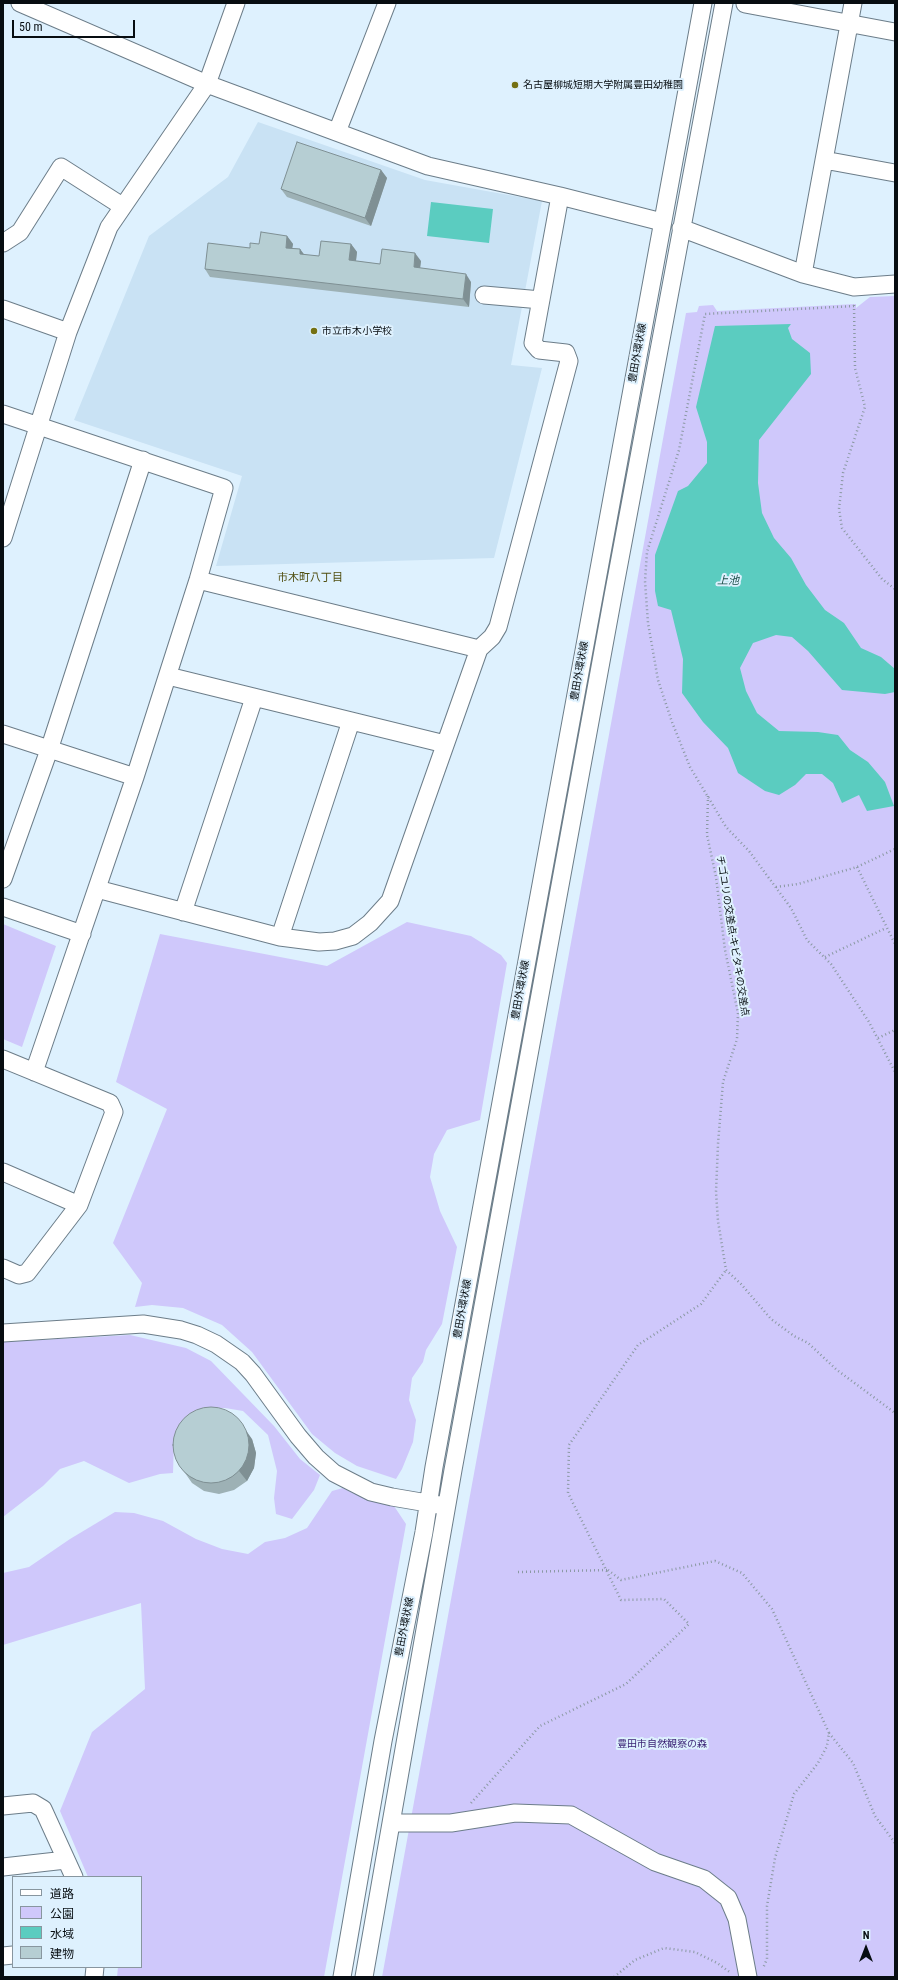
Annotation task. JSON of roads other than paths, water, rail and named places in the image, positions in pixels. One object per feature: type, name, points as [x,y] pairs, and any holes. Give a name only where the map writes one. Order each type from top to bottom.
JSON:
[{"type":"street","points":[[20,3],[207,84],[428,166],[560,196],[662,222]]},
{"type":"street","points":[[3,538],[6,520],[38,427],[68,332],[109,227],[207,84],[236,3]]},
{"type":"street","points":[[337,132],[387,3]]},
{"type":"street","name":"豊田外環状線","points":[[342,1977],[703,3]]},
{"type":"street","name":"豊田外環状線","points":[[364,1977],[448,1506],[681,228],[724,3]]},
{"type":"street","points":[[803,274],[853,3]]},
{"type":"street","points":[[745,4],[895,32]]},
{"type":"street","points":[[824,160],[895,174]]},
{"type":"street","points":[[3,243],[20,232],[61,167],[122,206]]},
{"type":"street","points":[[97,889],[280,937],[319,942],[335,941],[353,936],[370,923],[387,906],[393,894],[479,649],[492,637],[498,627],[569,361],[566,353],[539,350],[533,343],[560,196]]},
{"type":"street","points":[[681,228],[803,274],[854,287],[895,284]]},
{"type":"street","points":[[484,295],[541,300]]},
{"type":"street","points":[[3,309],[68,332]]},
{"type":"street","points":[[3,414],[38,427],[143,460],[224,488],[198,580],[168,676],[82,934],[34,1072]]},
{"type":"street","points":[[3,879],[49,750],[143,460]]},
{"type":"street","points":[[198,580],[479,649]]},
{"type":"street","points":[[168,676],[445,744]]},
{"type":"street","points":[[183,912],[254,698]]},
{"type":"street","points":[[280,937],[351,721]]},
{"type":"street","points":[[3,734],[135,777]]},
{"type":"street","points":[[3,907],[82,934]]},
{"type":"street","points":[[3,1059],[110,1103],[114,1112],[79,1205],[27,1273],[19,1275],[3,1268]]},
{"type":"street","points":[[3,1172],[79,1205]]},
{"type":"street","points":[[3,1333],[143,1324],[182,1330],[197,1335],[221,1347],[242,1362],[253,1374],[298,1436],[316,1457],[334,1473],[370,1492],[392,1498],[448,1506]]},
{"type":"street","points":[[3,1806],[33,1803],[43,1809],[74,1876]]},
{"type":"street","points":[[392,1823],[451,1823],[515,1813],[571,1815],[655,1862],[704,1879],[728,1898],[737,1919],[755,1974]]},
{"type":"street","points":[[3,1867],[66,1860]]},
{"type":"water","points":[[431,202],[493,209],[489,243],[427,236]]},
{"type":"water","name":"上池","points":[[791,324],[788,328],[792,339],[810,353],[811,374],[759,440],[758,483],[762,513],[774,538],[791,558],[806,585],[825,610],[844,623],[861,648],[881,657],[895,669],[895,692],[885,694],[842,690],[808,651],[792,637],[776,635],[753,643],[740,668],[746,691],[757,713],[779,731],[818,732],[838,735],[850,750],[868,762],[885,782],[894,806],[867,811],[859,795],[842,803],[833,783],[822,774],[806,774],[795,785],[779,795],[765,791],[738,773],[728,748],[703,722],[682,693],[683,659],[671,610],[658,606],[655,591],[655,555],[678,491],[688,486],[707,463],[707,442],[696,407],[715,326]]},
{"type":"place","name":"名古屋柳城短期大学附属豊田幼稚園","points":[[515,85]]},
{"type":"place","name":"市立市木小学校","points":[[314,331]]},
{"type":"district","name":"市木町八丁目","points":[[310,578]]},
{"type":"park label","name":"豊田市自然観察の森","points":[[662,1744]]}]
